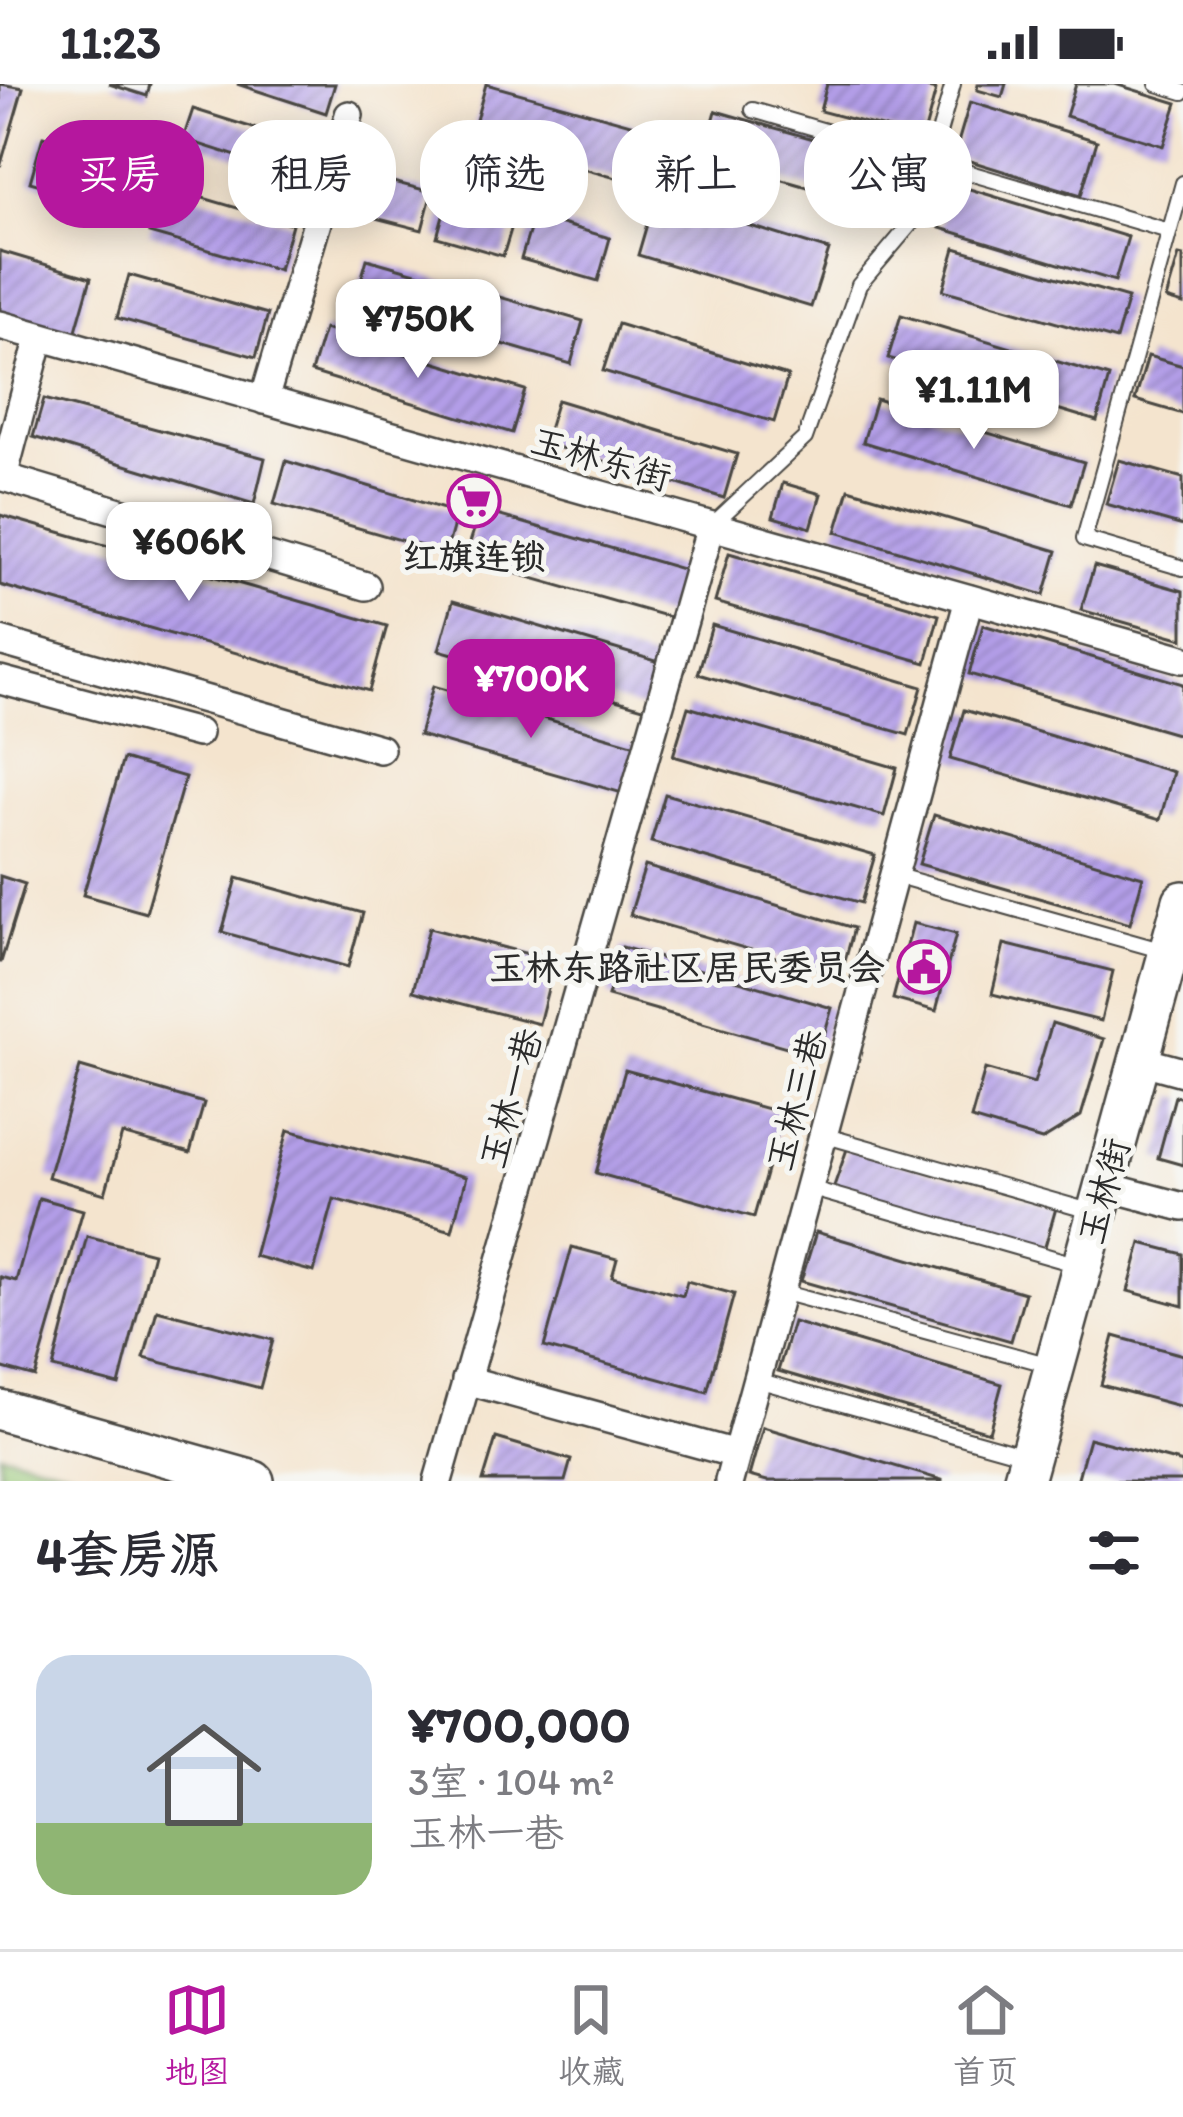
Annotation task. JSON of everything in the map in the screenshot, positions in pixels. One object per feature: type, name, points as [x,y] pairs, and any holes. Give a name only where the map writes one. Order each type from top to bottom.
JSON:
[{"type":"street","points":[[264,400],[349,115]]},
{"type":"street","name":"玉林东街","points":[[0,326],[1183,659]]},
{"type":"street","points":[[40,337],[2,477],[365,586]]},
{"type":"street","name":"玉林一巷","points":[[438,1481],[711,526]]},
{"type":"street","name":"玉林三巷","points":[[733,1467],[969,599]]},
{"type":"street","points":[[0,640],[380,748]]},
{"type":"street","points":[[0,680],[198,733]]},
{"type":"street","name":"玉林街","points":[[1027,1469],[1183,901]]},
{"type":"street","points":[[1139,1060],[1183,1072]]},
{"type":"street","points":[[1101,1200],[1183,1207]]},
{"type":"street","points":[[466,1380],[733,1467]]},
{"type":"street","points":[[0,1410],[254,1481]]},
{"type":"lane","points":[[943,120],[953,84]]},
{"type":"lane","points":[[1157,84],[1183,92]]},
{"type":"lane","points":[[753,110],[804,125]]},
{"type":"lane","points":[[972,174],[1169,231]]},
{"type":"lane","points":[[1183,183],[1084,539],[1183,568]]},
{"type":"lane","points":[[711,526],[806,438],[859,286],[907,228]]},
{"type":"lane","points":[[894,875],[1169,952]]},
{"type":"lane","points":[[823,1135],[1101,1200]]},
{"type":"lane","points":[[809,1188],[1083,1266]]},
{"type":"lane","points":[[781,1292],[1055,1367]]},
{"type":"lane","points":[[757,1380],[1027,1469]]},
{"type":"green space","points":[[0,1453],[112,1481],[0,1481]]},
{"type":"building","points":[[0,84],[23,88],[1,164],[0,163]]},
{"type":"building","points":[[109,84],[150,84],[147,96]]},
{"type":"building","points":[[237,84],[335,84],[326,113]]},
{"type":"building","points":[[486,84],[616,120],[612,120],[612,177],[588,170],[588,120],[476,120]]},
{"type":"building","points":[[827,84],[912,84],[936,90],[928,120],[854,120],[820,111]]},
{"type":"building","points":[[978,84],[1006,84],[1002,97],[977,90]]},
{"type":"building","points":[[1076,84],[1115,84],[1177,103],[1163,146],[1066,116]]},
{"type":"building","points":[[970,102],[1097,141],[1081,195],[972,162],[972,120],[965,120]]},
{"type":"building","points":[[193,109],[228,120],[228,153],[204,146],[204,120],[189,120]]},
{"type":"building","points":[[716,111],[747,120],[713,120]]},
{"type":"building","points":[[780,129],[804,136],[804,186],[780,179]]},
{"type":"building","points":[[396,183],[420,189],[422,230],[396,223]]},
{"type":"building","points":[[972,190],[1128,237],[1115,281],[940,228],[972,228]]},
{"type":"building","points":[[204,198],[228,205],[228,228],[291,228],[279,270],[149,233],[150,228],[204,228]]},
{"type":"building","points":[[439,228],[511,228],[503,256],[437,237]]},
{"type":"building","points":[[530,228],[575,228],[610,238],[598,281],[521,259]]},
{"type":"building","points":[[646,228],[757,228],[829,250],[811,307],[638,255]]},
{"type":"building","points":[[955,248],[1128,298],[1116,340],[943,290]]},
{"type":"building","points":[[0,251],[91,278],[73,341],[0,320]]},
{"type":"building","points":[[1179,255],[1183,256],[1183,304],[1166,299]]},
{"type":"building","points":[[367,259],[583,321],[571,364],[355,301]]},
{"type":"building","points":[[129,275],[268,314],[256,357],[117,318]]},
{"type":"building","points":[[901,315],[1109,377],[1097,421],[888,358]]},
{"type":"building","points":[[618,324],[788,376],[774,422],[603,371]]},
{"type":"building","points":[[324,329],[525,390],[512,433],[311,372]]},
{"type":"building","points":[[1148,356],[1183,366],[1183,414],[1135,400]]},
{"type":"building","points":[[44,399],[265,458],[254,504],[33,437]]},
{"type":"building","points":[[876,399],[1084,462],[1071,505],[863,442]]},
{"type":"building","points":[[557,400],[737,454],[724,498],[544,443]]},
{"type":"building","points":[[1119,460],[1183,478],[1183,526],[1106,504]]},
{"type":"building","points":[[286,461],[457,513],[446,553],[274,504]]},
{"type":"building","points":[[783,483],[821,494],[811,528],[773,517]]},
{"type":"building","points":[[849,489],[1057,551],[1044,595],[836,532]]},
{"type":"building","points":[[480,510],[689,571],[676,619],[465,559]]},
{"type":"building","points":[[0,515],[387,626],[369,691],[0,585]]},
{"type":"building","points":[[729,553],[939,615],[926,663],[715,602]]},
{"type":"building","points":[[1094,566],[1183,591],[1183,639],[1081,610]]},
{"type":"building","points":[[453,601],[663,663],[650,710],[439,650]]},
{"type":"building","points":[[712,625],[922,687],[908,735],[698,674]]},
{"type":"building","points":[[983,625],[1183,684],[1180,735],[969,674]]},
{"type":"building","points":[[433,686],[643,747],[629,795],[419,735]]},
{"type":"building","points":[[688,707],[897,768],[884,816],[673,756]]},
{"type":"building","points":[[964,710],[1173,772],[1160,820],[950,759]]},
{"type":"building","points":[[123,759],[185,777],[146,913],[83,895]]},
{"type":"building","points":[[665,794],[875,855],[861,903],[651,842]]},
{"type":"building","points":[[934,815],[1143,877],[1130,924],[919,864]]},
{"type":"building","points":[[645,866],[854,928],[841,976],[630,915]]},
{"type":"building","points":[[0,876],[25,884],[1,962],[0,962]]},
{"type":"building","points":[[237,878],[363,913],[348,967],[222,932]]},
{"type":"building","name":"玉林东路社区居民委员会","points":[[913,923],[956,934],[936,1011],[893,999]]},
{"type":"building","points":[[429,928],[555,961],[539,1024],[413,991]]},
{"type":"building","points":[[1004,944],[1113,971],[1101,1021],[992,994]]},
{"type":"building","points":[[622,947],[832,1008],[818,1056],[608,996]]},
{"type":"building","points":[[1052,1023],[1104,1039],[1081,1116],[1042,1140],[971,1119],[985,1069],[1034,1083]]},
{"type":"building","points":[[80,1067],[204,1103],[190,1153],[122,1134],[105,1194],[48,1177]]},
{"type":"building","points":[[625,1070],[783,1113],[754,1217],[596,1173]]},
{"type":"building","points":[[1175,1096],[1183,1098],[1183,1165],[1158,1158]]},
{"type":"building","points":[[288,1130],[466,1177],[452,1231],[334,1199],[314,1272],[254,1256]]},
{"type":"building","points":[[847,1149],[1056,1208],[1044,1250],[833,1189]]},
{"type":"building","points":[[39,1198],[83,1210],[35,1377],[0,1367],[0,1277],[16,1281]]},
{"type":"building","points":[[816,1232],[1025,1293],[1011,1341],[801,1281]]},
{"type":"building","points":[[87,1236],[153,1253],[119,1385],[53,1368]]},
{"type":"building","points":[[1141,1243],[1183,1254],[1183,1306],[1128,1291]]},
{"type":"building","points":[[572,1247],[617,1259],[612,1277],[683,1296],[687,1281],[734,1294],[707,1392],[544,1347]]},
{"type":"building","points":[[157,1310],[273,1340],[260,1388],[144,1358]]},
{"type":"building","points":[[793,1322],[1002,1384],[989,1432],[778,1371]]},
{"type":"building","points":[[1114,1336],[1183,1355],[1183,1407],[1101,1385]]},
{"type":"building","points":[[763,1427],[942,1481],[767,1481],[749,1476]]},
{"type":"building","points":[[496,1438],[571,1460],[565,1481],[483,1481]]},
{"type":"building","points":[[1089,1438],[1183,1463],[1183,1481],[1077,1481]]},
{"type":"place","name":"红旗连锁","points":[[474,501]]},
{"type":"place","name":"玉林东路社区居民委员会","points":[[924,967]]}]
